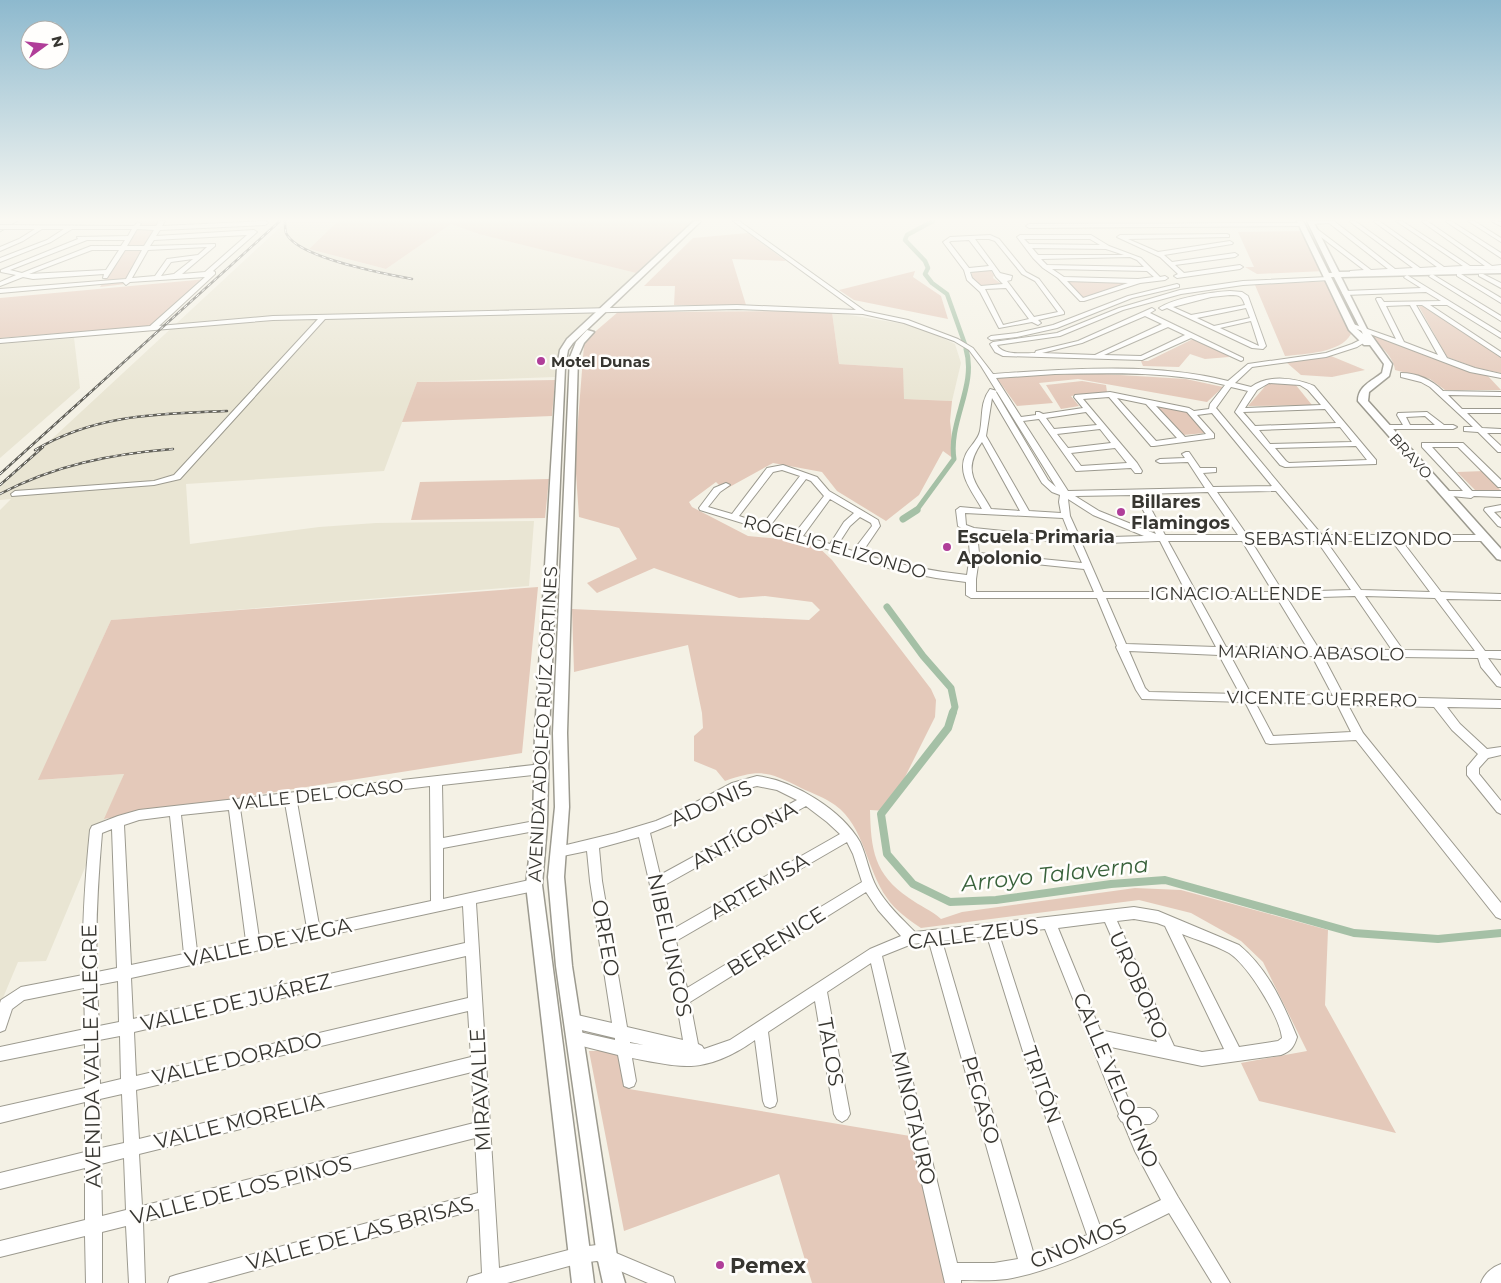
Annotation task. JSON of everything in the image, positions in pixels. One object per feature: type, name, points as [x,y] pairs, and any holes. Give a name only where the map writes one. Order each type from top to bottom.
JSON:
[{"type":"main road","name":"AVENIDA ADOLFO RUÍZ CORTINES","points":[[614,1283],[607,1256],[557,913],[558,852],[562,807],[560,732],[574,357],[580,342],[638,281]]},
{"type":"main road","name":"AVENIDA ADOLFO RUÍZ CORTINES","points":[[583,1283],[534,884],[540,825],[562,358],[565,346],[570,341],[641,281]]},
{"type":"main road","points":[[1328,281],[1352,328]]},
{"type":"main road","points":[[1339,281],[1366,339]]},
{"type":"main road","name":"BRAVO","points":[[1352,328],[1381,353],[1388,364],[1388,370],[1382,377],[1364,389],[1362,396],[1368,407],[1501,556]]},
{"type":"street","points":[[0,291],[134,281]]},
{"type":"street","points":[[151,329],[205,281]]},
{"type":"street","points":[[820,281],[863,312]]},
{"type":"street","points":[[971,281],[980,288],[1002,328],[1062,312],[1038,281]]},
{"type":"street","points":[[980,288],[1000,281]]},
{"type":"street","points":[[1006,281],[1036,319],[1061,334]]},
{"type":"street","points":[[1064,281],[1082,300],[1139,281]]},
{"type":"street","points":[[1134,281],[1139,281]]},
{"type":"street","points":[[1205,281],[1224,294]]},
{"type":"street","points":[[992,341],[1052,328],[1130,296],[1185,284],[1261,281]]},
{"type":"street","points":[[1413,281],[1501,336]]},
{"type":"street","points":[[1440,281],[1501,319]]},
{"type":"street","points":[[1468,281],[1501,301]]},
{"type":"street","points":[[1185,284],[1193,290]]},
{"type":"street","points":[[992,341],[1061,334],[1119,309],[1209,284]]},
{"type":"street","points":[[1345,292],[1428,290]]},
{"type":"street","points":[[1373,292],[1382,304],[1401,343]]},
{"type":"street","points":[[1224,294],[1243,294],[1248,306],[1263,345],[1261,348],[1165,307],[1224,294]]},
{"type":"street","points":[[1130,296],[1140,302]]},
{"type":"street","points":[[1093,297],[1109,304]]},
{"type":"street","points":[[1382,304],[1448,303]]},
{"type":"street","points":[[1412,304],[1444,359]]},
{"type":"street","points":[[1424,304],[1501,355]]},
{"type":"street","points":[[1190,317],[1248,306]]},
{"type":"street","points":[[0,341],[151,329],[222,321],[323,317],[737,307],[863,312]]},
{"type":"street","points":[[1119,309],[1135,317]]},
{"type":"street","points":[[1034,355],[1041,351],[1080,342],[1152,310]]},
{"type":"street","name":"SEBASTIÁN ELIZONDO","points":[[863,312],[913,324],[947,336],[970,349],[990,376],[995,390],[1017,418],[1065,494],[1096,513],[1161,538],[1485,538]]},
{"type":"street","points":[[1092,312],[1103,317]]},
{"type":"street","points":[[1144,313],[1241,359]]},
{"type":"street","points":[[16,494],[154,483],[177,477],[323,317]]},
{"type":"street","points":[[1212,328],[1253,319]]},
{"type":"street","points":[[1093,357],[1116,349],[1168,324]]},
{"type":"street","points":[[1347,347],[1355,339],[1352,328],[1363,329],[1444,359],[1501,376]]},
{"type":"street","points":[[992,341],[1000,353],[1146,358],[1191,335]]},
{"type":"street","points":[[1474,338],[1501,336]]},
{"type":"street","points":[[1213,410],[1216,399],[1228,384],[1250,365],[1321,355],[1366,339]]},
{"type":"street","points":[[990,376],[1085,371],[1173,375],[1228,384],[1252,391]]},
{"type":"street","points":[[1404,375],[1425,380],[1501,450]]},
{"type":"street","points":[[1267,381],[1304,384],[1314,390],[1358,444],[1373,459],[1372,463],[1288,465],[1282,462],[1240,414],[1239,410],[1252,391],[1267,381]]},
{"type":"street","points":[[987,510],[967,468],[968,457],[982,436],[988,399],[995,390],[1045,481],[1055,490],[1065,494],[1279,488]]},
{"type":"street","points":[[1441,393],[1501,394]]},
{"type":"street","points":[[1041,416],[1080,469],[1136,468],[1078,397],[1110,394],[1191,411],[1213,410]]},
{"type":"street","points":[[1110,394],[1152,443],[1210,436],[1191,411]]},
{"type":"street","points":[[1148,401],[1182,439]]},
{"type":"street","points":[[1239,410],[1327,407]]},
{"type":"street","points":[[1017,418],[1088,409]]},
{"type":"street","points":[[1213,410],[1320,538],[1400,654]]},
{"type":"street","points":[[1460,411],[1501,412]]},
{"type":"street","points":[[1409,426],[1401,415],[1426,414],[1441,426]]},
{"type":"street","points":[[1252,428],[1342,425]]},
{"type":"street","points":[[1384,425],[1453,427]]},
{"type":"street","points":[[1052,432],[1102,426]]},
{"type":"street","points":[[1468,429],[1501,431]]},
{"type":"street","points":[[982,436],[1025,512]]},
{"type":"street","points":[[1269,446],[1358,444]]},
{"type":"street","points":[[1471,494],[1426,445],[1460,444],[1501,485]]},
{"type":"street","points":[[1065,451],[1117,445]]},
{"type":"street","points":[[1160,461],[1188,457],[1245,539],[1316,653],[1359,736],[1501,913]]},
{"type":"street","points":[[734,517],[770,470],[783,467],[818,481],[823,490],[829,495],[876,523],[856,554]]},
{"type":"street","points":[[1197,471],[1213,470]]},
{"type":"street","points":[[765,527],[805,475]]},
{"type":"street","name":"ROGELIO ELIZONDO","points":[[726,485],[717,490],[702,507],[903,568],[936,575],[971,578]]},
{"type":"street","points":[[1138,492],[1270,740],[1359,736]]},
{"type":"street","points":[[1065,494],[1063,502],[1066,516],[1121,647]]},
{"type":"street","points":[[1446,495],[1501,494]]},
{"type":"street","points":[[798,536],[829,495]]},
{"type":"street","points":[[1501,508],[1490,509],[1489,512],[1501,524]]},
{"type":"street","points":[[1066,516],[1025,512],[960,510],[962,526],[972,531],[1076,541],[1161,538]]},
{"type":"street","points":[[832,547],[847,524],[860,512]]},
{"type":"street","points":[[971,578],[975,555],[972,531]]},
{"type":"street","points":[[1395,538],[1481,655],[1485,664],[1501,683]]},
{"type":"street","points":[[975,555],[1086,566]]},
{"type":"street","name":"IGNACIO ALLENDE","points":[[971,578],[971,595],[1280,595],[1358,593],[1501,597]]},
{"type":"street","name":"MARIANO ABASOLO","points":[[1121,647],[1221,651],[1501,656]]},
{"type":"street","name":"VICENTE GUERRERO","points":[[1121,647],[1144,695],[1501,704]]},
{"type":"street","points":[[1437,702],[1456,727],[1485,754]]},
{"type":"street","points":[[1501,751],[1485,754],[1474,767],[1473,775],[1501,808]]},
{"type":"street","name":"VALLE DEL OCASO","points":[[96,830],[139,815],[175,810],[436,783],[542,769]]},
{"type":"street","name":"ADONIS","points":[[558,852],[644,831],[748,782],[771,784],[806,800],[832,816],[849,835],[860,856],[869,884],[912,938]]},
{"type":"street","points":[[436,783],[437,905]]},
{"type":"street","points":[[290,798],[314,933]]},
{"type":"street","name":"ANTÍGONA","points":[[656,884],[806,800]]},
{"type":"street","points":[[234,804],[253,945]]},
{"type":"street","points":[[175,810],[191,959]]},
{"type":"street","name":"AVENIDA VALLE ALEGRE","points":[[118,821],[126,974],[137,1283]]},
{"type":"street","points":[[436,844],[540,825]]},
{"type":"street","name":"AVENIDA VALLE ALEGRE","points":[[94,1283],[90,882],[96,830]]},
{"type":"street","name":"NIBELUNGOS","points":[[644,831],[683,999],[691,1054]]},
{"type":"street","name":"ARTEMISA","points":[[669,938],[849,835]]},
{"type":"street","name":"ORFEO","points":[[594,844],[596,881],[626,1050],[629,1081]]},
{"type":"street","name":"VALLE DE VEGA","points":[[0,1025],[6,1005],[21,994],[126,974],[534,884]]},
{"type":"street","name":"BERENICE","points":[[683,999],[869,884]]},
{"type":"street","name":"MIRAVALLE","points":[[468,898],[486,1199],[486,1281]]},
{"type":"street","name":"CALLE ZEUS","points":[[575,1038],[626,1050],[707,1056],[734,1046],[761,1030],[875,953],[912,938],[1109,916],[1145,914],[1170,922],[1234,949],[1253,967],[1290,1037],[1288,1043],[1281,1048],[1235,1055]]},
{"type":"street","name":"UROBORO","points":[[1109,916],[1169,1052]]},
{"type":"street","points":[[1095,1036],[1202,1059],[1235,1055],[1170,922]]},
{"type":"street","name":"CALLE VELOCINO","points":[[1050,924],[1126,1116],[1140,1146],[1172,1203],[1222,1283]]},
{"type":"street","name":"TRITÓN","points":[[991,929],[1032,1058],[1096,1239]]},
{"type":"street","name":"PEGASO","points":[[934,937],[1028,1264]]},
{"type":"street","name":"VALLE DE JUÁREZ","points":[[0,1054],[128,1027],[472,948]]},
{"type":"street","name":"MINOTAURO","points":[[875,953],[952,1277]]},
{"type":"street","name":"TALOS","points":[[820,991],[842,1114]]},
{"type":"street","name":"VALLE DORADO","points":[[0,1115],[475,1003]]},
{"type":"street","name":"CALLE ZEUS","points":[[572,1021],[623,1032],[691,1054]]},
{"type":"street","points":[[761,1030],[770,1101]]},
{"type":"street","name":"VALLE MORELIA","points":[[0,1181],[478,1063]]},
{"type":"street","points":[[1126,1116],[1150,1116]]},
{"type":"street","name":"VALLE DE LOS PINOS","points":[[0,1249],[482,1129]]},
{"type":"street","name":"VALLE DE LAS BRISAS","points":[[176,1283],[486,1199]]},
{"type":"street","name":"GNOMOS","points":[[952,1277],[1007,1270],[1068,1251],[1172,1203]]},
{"type":"street","points":[[486,1281],[580,1255],[596,1253],[607,1256],[667,1283]]},
{"type":"street","points":[[1489,1283],[1501,1272]]},
{"type":"shaded area","points":[[104,281],[128,281],[126,284],[100,287]]},
{"type":"shaded area","points":[[187,281],[205,281],[152,326],[0,338],[0,298]]},
{"type":"shaded area","points":[[222,281],[628,281],[599,311],[564,340],[555,377],[417,382],[384,471],[186,484],[190,544],[319,527],[376,523],[534,521],[529,586],[111,620],[39,780],[124,774],[46,961],[18,962],[0,1005],[0,510],[11,499],[0,500],[0,487]]},
{"type":"shaded area","points":[[649,281],[739,281],[746,305],[674,305],[675,286],[644,286]]},
{"type":"shaded area","points":[[876,281],[919,281],[941,296],[948,319],[854,300],[839,290]]},
{"type":"shaded area","points":[[975,281],[997,281],[1003,285],[981,286]]},
{"type":"shaded area","points":[[1068,281],[1134,282],[1083,299]]},
{"type":"shaded area","points":[[1329,281],[1351,334],[1346,340],[1331,349],[1285,356],[1255,285]]},
{"type":"shaded area","points":[[1418,305],[1421,305],[1501,357],[1501,373],[1477,368],[1447,357]]},
{"type":"shaded area","points":[[618,312],[832,312],[839,364],[903,368],[904,399],[952,401],[950,421],[954,459],[943,451],[919,495],[886,521],[837,491],[822,472],[773,463],[724,490],[716,482],[689,502],[692,507],[748,536],[813,542],[832,560],[931,689],[936,700],[935,717],[888,811],[870,810],[874,849],[877,860],[888,880],[909,898],[941,919],[962,912],[1135,888],[1181,890],[1328,930],[1325,1005],[1396,1133],[1259,1101],[1241,1063],[1307,1051],[1263,962],[1241,941],[1191,913],[1139,900],[921,928],[898,911],[887,898],[880,887],[853,825],[835,805],[772,775],[756,773],[725,781],[716,770],[694,761],[694,736],[703,728],[702,713],[688,645],[574,672],[572,609],[809,620],[820,610],[812,602],[765,596],[739,598],[654,568],[597,593],[587,583],[637,559],[619,528],[579,517],[575,459],[584,345],[589,337]]},
{"type":"shaded area","points":[[832,312],[924,329],[955,344],[961,363],[952,401],[903,399],[903,368],[839,364]]},
{"type":"shaded area","points":[[1373,334],[1487,375],[1501,390],[1445,390],[1430,379],[1395,370],[1389,356],[1371,337]]},
{"type":"shaded area","points":[[74,338],[80,388],[0,458],[0,344]]},
{"type":"shaded area","points":[[1193,339],[1229,357],[1205,359],[1190,354],[1179,367],[1143,366],[1141,361],[1148,361]]},
{"type":"shaded area","points":[[1331,356],[1365,370],[1332,377],[1301,375],[1286,362]]},
{"type":"shaded area","points":[[1087,373],[1186,379],[1223,387],[1207,402],[1078,379],[1039,383],[1053,403],[1017,406],[996,377]]},
{"type":"shaded area","points":[[555,380],[552,416],[402,422],[417,382]]},
{"type":"shaded area","points":[[1082,381],[1106,385],[1107,392],[1071,396],[1079,406],[1061,409],[1046,385]]},
{"type":"shaded area","points":[[1268,383],[1295,384],[1312,405],[1248,406]]},
{"type":"shaded area","points":[[1155,404],[1187,411],[1205,433],[1183,435]]},
{"type":"shaded area","points":[[1485,471],[1501,491],[1476,491],[1457,472]]},
{"type":"shaded area","points":[[549,479],[545,518],[411,520],[420,482]]},
{"type":"shaded area","points":[[538,587],[522,753],[104,819],[124,774],[38,780],[111,620]]},
{"type":"shaded area","points":[[589,1051],[618,1051],[629,1089],[910,1136],[946,1283],[812,1283],[779,1174],[624,1231]]},
{"type":"waterway","name":"Arroyo Talaverna","points":[[930,281],[947,294],[967,350]]},
{"type":"waterway","name":"Arroyo Talaverna","points":[[916,510],[954,459],[955,431],[968,377],[966,349]]},
{"type":"waterway","name":"Arroyo Talaverna","points":[[903,519],[916,510]]},
{"type":"waterway","name":"Arroyo Talaverna","points":[[887,607],[923,656],[951,688],[955,707],[953,713]]},
{"type":"waterway","name":"Arroyo Talaverna","points":[[953,712],[948,728],[881,814],[887,854],[913,884],[950,902],[996,900],[1111,884],[1165,880],[1354,933],[1438,939],[1501,933]]},
{"type":"railway","points":[[0,474],[214,281]]},
{"type":"railway","points":[[35,450],[81,429],[128,418],[176,413],[227,411]]},
{"type":"railway","points":[[0,485],[43,447]]},
{"type":"railway","points":[[0,494],[42,475],[84,462],[128,454],[173,449]]},
{"type":"place","name":"Motel Dunas","points":[[541,361]]},
{"type":"place","name":"Billares Flamingos","points":[[1121,512]]},
{"type":"place","name":"Escuela Primaria Apolonio","points":[[947,547]]},
{"type":"place","name":"Pemex","points":[[720,1265]]}]
